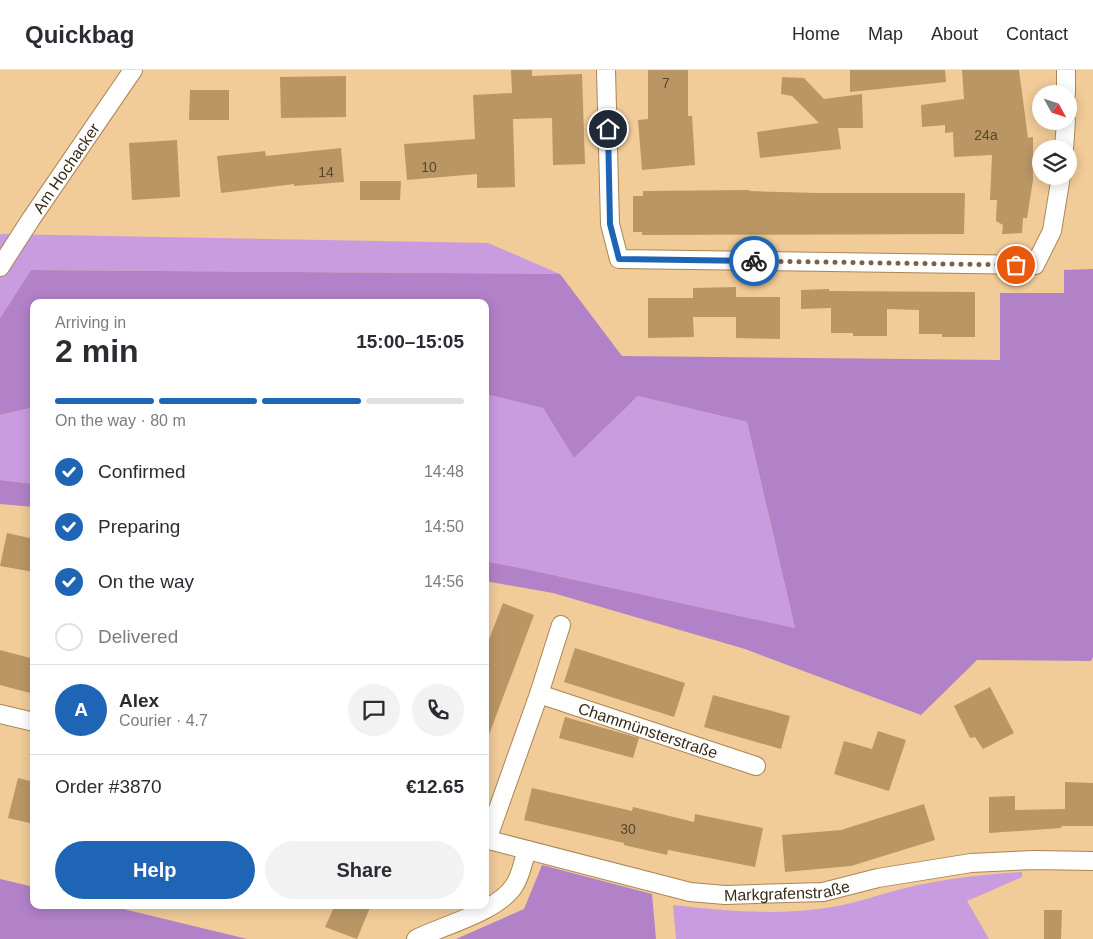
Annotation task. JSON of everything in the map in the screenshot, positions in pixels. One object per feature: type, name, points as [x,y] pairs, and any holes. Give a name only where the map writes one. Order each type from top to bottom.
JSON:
[{"type":"street","name":"Am Hochacker","points":[[0,267],[133,70]]},
{"type":"street","points":[[606,70],[610,224],[619,259],[1035,265],[1052,231],[1060,185]]},
{"type":"street","points":[[1066,70],[1066,85]]},
{"type":"street","points":[[489,831],[539,694],[561,625]]},
{"type":"street","name":"Chammünsterstraße","points":[[539,694],[756,766]]},
{"type":"street","points":[[0,714],[30,721]]},
{"type":"street","name":"Markgrafenstraße","points":[[489,840],[690,892],[725,895],[823,892],[888,876],[971,863],[1034,860],[1093,861]]},
{"type":"street","points":[[489,906],[506,897],[516,885],[527,850]]},
{"type":"street","points":[[416,939],[483,909]]},
{"type":"shaded area","points":[[0,234],[488,243],[560,274],[31,270],[0,318]]},
{"type":"shaded area","points":[[1093,269],[1093,657],[1091,661],[977,660],[921,715],[745,649],[553,593],[489,582],[489,562],[795,628],[747,422],[638,396],[574,458],[543,408],[489,395],[489,299],[30,299],[30,408],[0,415],[0,318],[31,270],[560,274],[622,356],[1000,360],[1000,293],[1064,293],[1064,270]]},
{"type":"shaded area","points":[[489,395],[543,408],[574,458],[638,396],[747,422],[795,628],[489,562]]},
{"type":"shaded area","points":[[30,408],[30,484],[0,480],[0,415]]},
{"type":"shaded area","points":[[0,480],[30,484],[30,507],[0,504]]},
{"type":"shaded area","points":[[542,865],[652,894],[656,939],[456,939],[524,909]]},
{"type":"shaded area","points":[[1022,872],[1022,877],[967,901],[989,939],[676,939],[673,905],[752,912],[812,910],[851,903],[934,882]]},
{"type":"shaded area","points":[[0,879],[30,886],[30,909],[123,909],[247,939],[0,939]]},
{"type":"building","points":[[511,70],[532,70],[532,76],[582,74],[585,164],[553,165],[552,118],[513,119],[515,187],[477,188],[477,174],[407,180],[404,144],[475,139],[473,95],[512,93]]},
{"type":"building","points":[[648,70],[688,70],[688,116],[692,116],[695,165],[642,170],[638,120],[648,119]]},
{"type":"building","points":[[850,70],[945,70],[946,82],[850,92]]},
{"type":"building","points":[[962,70],[1019,70],[1028,138],[1033,137],[1032,185],[1027,218],[1023,218],[1022,233],[1002,234],[1003,225],[996,221],[997,200],[990,200],[992,155],[954,157],[953,132],[945,133],[945,125],[922,127],[921,105],[964,99]]},
{"type":"building","points":[[346,76],[346,117],[281,118],[280,77]]},
{"type":"building","points":[[782,77],[804,78],[824,99],[862,94],[863,128],[838,128],[841,149],[760,158],[757,132],[819,123],[792,96],[781,94]]},
{"type":"building","points":[[190,90],[229,90],[229,120],[189,120]]},
{"type":"building","points":[[177,140],[180,197],[132,200],[129,143]]},
{"type":"building","points":[[341,148],[344,182],[294,186],[294,184],[221,193],[217,156],[265,151],[266,156]]},
{"type":"building","points":[[360,181],[401,181],[400,200],[360,200]]},
{"type":"building","points":[[750,190],[817,193],[965,193],[964,234],[642,235],[642,232],[633,232],[633,196],[643,196],[643,191]]},
{"type":"building","points":[[736,287],[736,297],[780,297],[780,339],[736,338],[736,317],[693,317],[694,337],[648,338],[648,298],[693,298],[693,288]]},
{"type":"building","points":[[829,289],[829,291],[975,292],[975,337],[942,337],[942,334],[919,334],[919,310],[887,309],[887,336],[853,336],[853,333],[831,333],[831,308],[801,309],[801,290]]},
{"type":"building","points":[[7,533],[30,538],[30,571],[0,566]]},
{"type":"building","points":[[503,603],[534,615],[489,735],[489,640]]},
{"type":"building","points":[[575,648],[685,683],[674,717],[564,682]]},
{"type":"building","points":[[0,650],[30,658],[30,693],[0,685]]},
{"type":"building","points":[[990,687],[1014,733],[983,749],[975,737],[970,738],[954,706]]},
{"type":"building","points":[[713,695],[790,716],[781,749],[704,727]]},
{"type":"building","points":[[565,717],[639,738],[633,758],[559,738]]},
{"type":"building","points":[[878,731],[906,740],[889,791],[834,774],[844,741],[872,749]]},
{"type":"building","points":[[18,778],[30,781],[30,823],[8,818]]},
{"type":"building","points":[[1065,782],[1093,783],[1093,826],[1062,826],[1061,828],[989,833],[989,797],[1015,796],[1015,810],[1065,809]]},
{"type":"building","points":[[532,788],[632,811],[633,807],[694,822],[695,814],[763,828],[755,867],[668,850],[667,855],[524,820]]},
{"type":"building","points":[[924,804],[935,840],[851,866],[785,872],[782,835],[841,830]]},
{"type":"building","points":[[333,909],[369,909],[357,939],[325,927]]},
{"type":"building","points":[[1044,910],[1062,910],[1061,939],[1044,939]]},
{"type":"way so far","points":[[754,261],[1016,265]]},
{"type":"route","points":[[608,129],[610,224],[619,259],[754,261]]}]
